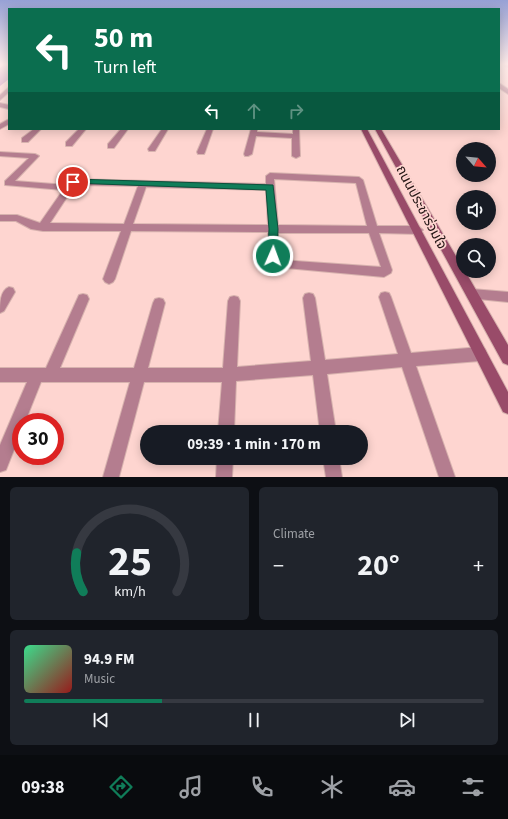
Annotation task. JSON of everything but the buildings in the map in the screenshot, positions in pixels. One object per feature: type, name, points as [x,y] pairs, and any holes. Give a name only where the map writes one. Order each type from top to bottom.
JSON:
[{"type":"main road","name":"ถนนประชาร่วมใจ","points":[[365,130],[418,230],[508,407]]},
{"type":"main road","name":"ถนนประชาร่วมใจ","points":[[379,130],[508,358]]},
{"type":"street","points":[[0,98],[8,90]]},
{"type":"street","points":[[0,127],[8,121]]},
{"type":"street","points":[[25,140],[37,130]]},
{"type":"street","points":[[69,144],[82,130]]},
{"type":"street","points":[[111,146],[124,130]]},
{"type":"street","points":[[152,149],[164,130]]},
{"type":"street","points":[[201,152],[210,130]]},
{"type":"street","points":[[248,154],[253,131],[296,132],[296,156]]},
{"type":"street","points":[[0,154],[35,156],[8,183],[69,188]]},
{"type":"street","points":[[270,176],[359,180],[373,230],[387,265],[387,270],[384,272],[279,264],[274,261],[273,256],[274,229],[270,176]]},
{"type":"street","points":[[43,227],[73,182],[270,187]]},
{"type":"street","points":[[109,279],[143,184]]},
{"type":"street","points":[[0,218],[17,218],[34,226],[43,227],[418,230]]},
{"type":"street","points":[[0,307],[9,292]]},
{"type":"street","points":[[472,294],[508,297]]},
{"type":"street","points":[[385,297],[447,477]]},
{"type":"street","points":[[308,298],[327,425]]},
{"type":"street","points":[[0,464],[83,299]]},
{"type":"street","points":[[226,425],[234,301]]},
{"type":"street","points":[[111,477],[159,303]]},
{"type":"street","points":[[0,375],[230,375],[480,354]]},
{"type":"street","points":[[224,477],[225,465]]},
{"type":"street","points":[[332,465],[334,477]]},
{"type":"route","points":[[73,182],[270,187],[274,229],[273,256]]}]
